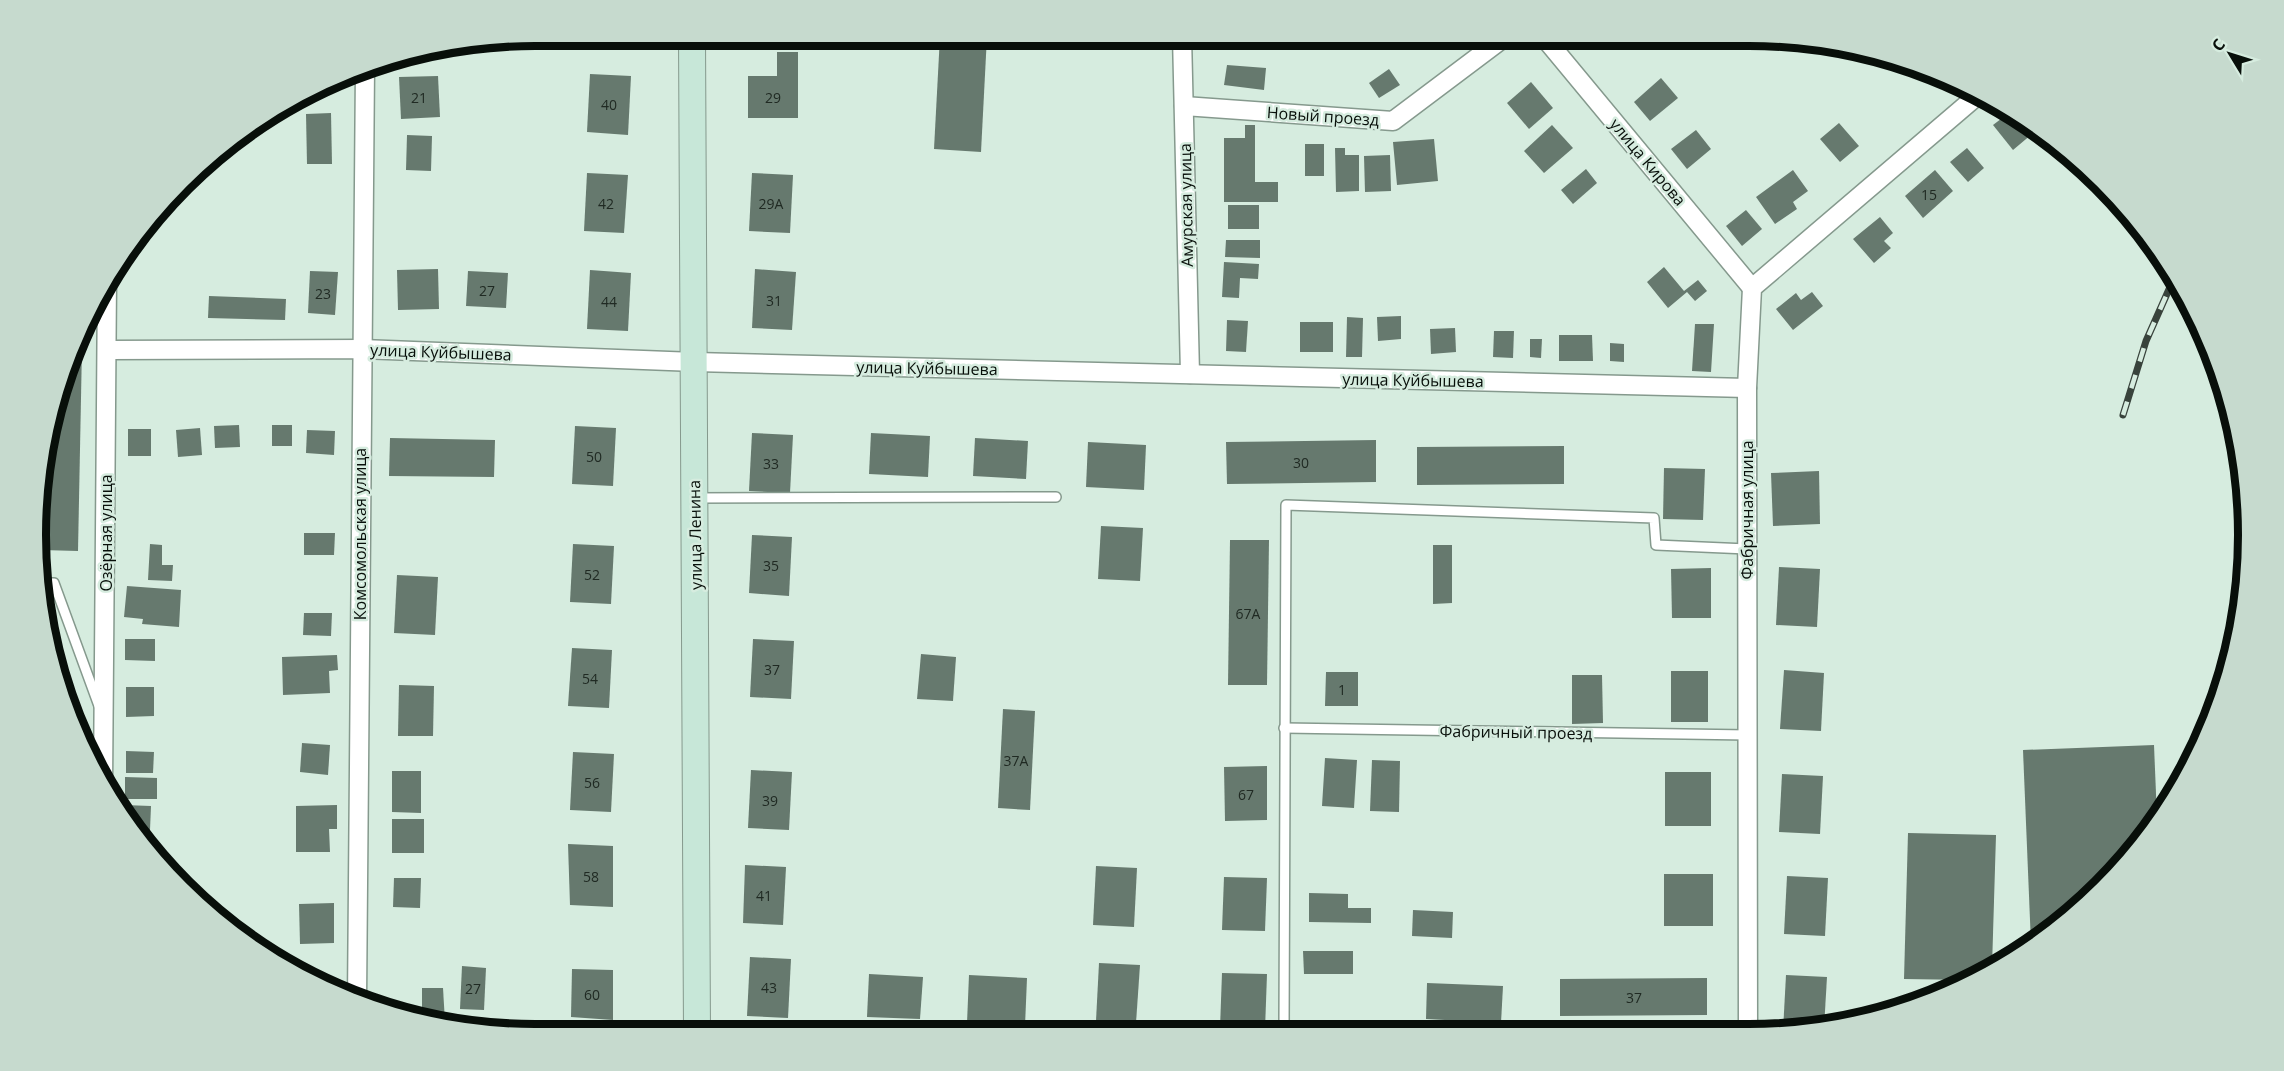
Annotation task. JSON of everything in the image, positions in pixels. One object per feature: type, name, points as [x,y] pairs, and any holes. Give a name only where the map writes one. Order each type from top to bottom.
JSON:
[{"type":"main road","name":"улица Ленина","points":[[692,46],[697,1024]]},
{"type":"street","name":"Амурская улица","points":[[1182,46],[1190,374]]},
{"type":"street","name":"Новый проезд","points":[[1184,106],[1393,121],[1493,46]]},
{"type":"street","name":"улица Кирова","points":[[1551,46],[1752,288]]},
{"type":"street","name":"Комсомольская улица","points":[[357,991],[366,77]]},
{"type":"street","points":[[1752,288],[1972,101]]},
{"type":"street","name":"Фабричная улица","points":[[1748,1024],[1747,388],[1752,288]]},
{"type":"street","name":"Озёрная улица","points":[[103,764],[107,300]]},
{"type":"street","name":"улица Куйбышева","points":[[107,350],[362,349],[695,362],[1747,388]]},
{"type":"lane","points":[[695,498],[1056,497]]},
{"type":"lane","points":[[1284,1024],[1286,505],[1654,518],[1656,545],[1747,549]]},
{"type":"lane","points":[[50,583],[54,583],[104,721]]},
{"type":"lane","name":"Фабричный проезд","points":[[1284,728],[1748,735]]},
{"type":"building","points":[[939,46],[986,46],[981,152],[934,149]]},
{"type":"building","points":[[777,52],[798,52],[798,118],[748,118],[748,76],[777,76]]},
{"type":"building","points":[[1227,65],[1266,68],[1264,90],[1224,85]]},
{"type":"building","points":[[1389,69],[1400,85],[1379,98],[1369,83]]},
{"type":"building","points":[[590,74],[631,76],[628,135],[587,132]]},
{"type":"building","points":[[438,76],[440,117],[401,119],[399,77]]},
{"type":"building","points":[[1661,78],[1678,98],[1650,121],[1634,102]]},
{"type":"building","points":[[1531,82],[1553,108],[1529,129],[1507,103]]},
{"type":"building","points":[[331,113],[332,164],[307,164],[306,114]]},
{"type":"building","points":[[2002,118],[2030,136],[2013,150],[1993,125]]},
{"type":"building","points":[[1839,123],[1859,146],[1840,162],[1820,139]]},
{"type":"building","points":[[1245,125],[1255,125],[1255,182],[1278,182],[1278,202],[1224,202],[1224,138],[1245,138]]},
{"type":"building","points":[[1552,125],[1573,148],[1544,173],[1524,151]]},
{"type":"building","points":[[1696,130],[1711,149],[1687,169],[1671,149]]},
{"type":"building","points":[[407,135],[432,136],[431,171],[406,170]]},
{"type":"building","points":[[1434,139],[1438,181],[1397,185],[1393,142]]},
{"type":"building","points":[[1305,144],[1324,144],[1324,176],[1305,176]]},
{"type":"building","points":[[1335,148],[1345,148],[1345,155],[1359,155],[1359,191],[1336,192]]},
{"type":"building","points":[[1967,148],[1984,168],[1968,182],[1950,162]]},
{"type":"building","points":[[1390,155],[1391,191],[1365,192],[1364,156]]},
{"type":"building","points":[[1586,169],[1597,183],[1573,204],[1561,190]]},
{"type":"building","points":[[1793,170],[1808,191],[1793,202],[1797,209],[1775,224],[1756,197]]},
{"type":"building","points":[[1935,170],[1953,191],[1923,218],[1905,196]]},
{"type":"building","points":[[587,173],[628,175],[624,233],[584,231]]},
{"type":"building","points":[[752,173],[793,175],[790,233],[749,231]]},
{"type":"building","points":[[1228,205],[1259,205],[1259,229],[1228,229]]},
{"type":"building","points":[[1746,210],[1762,229],[1742,246],[1726,226]]},
{"type":"building","points":[[1880,217],[1893,233],[1884,241],[1891,248],[1874,263],[1853,239]]},
{"type":"building","points":[[1226,240],[1260,240],[1260,258],[1225,257]]},
{"type":"building","points":[[1224,262],[1259,264],[1258,279],[1240,278],[1239,298],[1222,297]]},
{"type":"building","points":[[1664,267],[1684,291],[1698,280],[1707,291],[1695,301],[1687,292],[1668,308],[1647,282]]},
{"type":"building","points":[[438,269],[439,309],[398,310],[397,270]]},
{"type":"building","points":[[755,269],[796,272],[792,330],[752,328]]},
{"type":"building","points":[[590,270],[631,273],[628,331],[587,329]]},
{"type":"building","points":[[310,271],[338,272],[335,315],[308,313]]},
{"type":"building","points":[[468,271],[508,273],[506,308],[466,306]]},
{"type":"building","points":[[1812,292],[1823,306],[1793,330],[1776,309],[1796,293],[1801,300]]},
{"type":"building","points":[[209,296],[286,299],[285,320],[208,318]]},
{"type":"building","points":[[1401,316],[1401,339],[1378,341],[1377,317]]},
{"type":"building","points":[[1347,317],[1363,318],[1362,357],[1346,357]]},
{"type":"building","points":[[1227,320],[1248,321],[1246,352],[1226,351]]},
{"type":"building","points":[[1300,322],[1333,322],[1333,352],[1300,352]]},
{"type":"building","points":[[1695,324],[1714,324],[1711,372],[1692,371]]},
{"type":"building","points":[[1455,328],[1456,352],[1431,354],[1430,329]]},
{"type":"building","points":[[1494,331],[1514,331],[1513,358],[1493,357]]},
{"type":"building","points":[[1559,335],[1592,335],[1593,361],[1559,361]]},
{"type":"building","points":[[1530,339],[1542,339],[1541,358],[1530,357]]},
{"type":"building","points":[[1610,343],[1624,344],[1624,362],[1610,361]]},
{"type":"building","points":[[82,353],[78,551],[47,550],[46,536],[56,440],[72,378]]},
{"type":"building","points":[[239,425],[240,447],[215,448],[214,426]]},
{"type":"building","points":[[272,425],[292,425],[292,446],[272,446]]},
{"type":"building","points":[[575,426],[616,428],[613,486],[572,484]]},
{"type":"building","points":[[200,428],[202,455],[178,457],[176,430]]},
{"type":"building","points":[[128,429],[151,429],[151,456],[128,456]]},
{"type":"building","points":[[307,430],[335,431],[334,455],[306,453]]},
{"type":"building","points":[[752,433],[793,435],[790,493],[749,491]]},
{"type":"building","points":[[871,433],[930,436],[928,477],[869,474]]},
{"type":"building","points":[[390,438],[495,440],[494,477],[389,476]]},
{"type":"building","points":[[975,438],[1028,441],[1026,479],[973,476]]},
{"type":"building","points":[[1376,440],[1376,482],[1227,484],[1226,442]]},
{"type":"building","points":[[1088,442],[1146,445],[1144,490],[1086,487]]},
{"type":"building","points":[[1564,446],[1564,484],[1417,485],[1417,447]]},
{"type":"building","points":[[1664,468],[1705,469],[1703,520],[1663,519]]},
{"type":"building","points":[[1819,471],[1820,524],[1773,526],[1771,473]]},
{"type":"building","points":[[1101,526],[1143,528],[1140,581],[1098,579]]},
{"type":"building","points":[[304,533],[335,533],[334,555],[304,555]]},
{"type":"building","points":[[752,535],[792,537],[789,596],[749,593]]},
{"type":"building","points":[[1230,540],[1269,540],[1267,685],[1228,685]]},
{"type":"building","points":[[150,544],[162,545],[162,565],[173,565],[172,581],[148,580]]},
{"type":"building","points":[[573,544],[614,546],[611,604],[570,602]]},
{"type":"building","points":[[1433,545],[1452,545],[1452,603],[1433,604]]},
{"type":"building","points":[[1779,567],[1820,569],[1817,627],[1776,625]]},
{"type":"building","points":[[1711,568],[1711,618],[1672,618],[1671,569]]},
{"type":"building","points":[[397,575],[438,577],[435,635],[394,633]]},
{"type":"building","points":[[127,586],[181,590],[179,627],[142,624],[143,619],[124,617]]},
{"type":"building","points":[[304,613],[332,613],[331,636],[303,635]]},
{"type":"building","points":[[125,639],[155,639],[155,661],[125,660]]},
{"type":"building","points":[[753,639],[794,641],[791,699],[750,697]]},
{"type":"building","points":[[572,648],[612,650],[609,708],[568,706]]},
{"type":"building","points":[[921,654],[956,657],[953,701],[917,699]]},
{"type":"building","points":[[337,655],[338,670],[329,671],[330,693],[283,695],[282,657]]},
{"type":"building","points":[[1784,670],[1824,673],[1821,731],[1780,729]]},
{"type":"building","points":[[1671,671],[1708,671],[1708,722],[1671,722]]},
{"type":"building","points":[[1326,672],[1358,672],[1358,706],[1325,706]]},
{"type":"building","points":[[1572,675],[1602,675],[1603,723],[1572,724]]},
{"type":"building","points":[[399,685],[434,686],[433,736],[398,736]]},
{"type":"building","points":[[126,687],[154,687],[154,716],[126,717]]},
{"type":"building","points":[[1003,709],[1035,711],[1030,810],[998,808]]},
{"type":"building","points":[[302,743],[330,745],[328,775],[300,772]]},
{"type":"building","points":[[2154,745],[2155,807],[2116,858],[2094,881],[2071,903],[2031,934],[2023,750]]},
{"type":"building","points":[[126,751],[154,752],[153,773],[126,773]]},
{"type":"building","points":[[573,752],[614,754],[611,812],[570,810]]},
{"type":"building","points":[[1325,758],[1357,760],[1354,808],[1322,806]]},
{"type":"building","points":[[1372,760],[1400,761],[1399,812],[1370,811]]},
{"type":"building","points":[[1267,766],[1267,820],[1225,821],[1224,767]]},
{"type":"building","points":[[751,770],[792,772],[789,830],[748,828]]},
{"type":"building","points":[[392,771],[421,771],[421,813],[392,812]]},
{"type":"building","points":[[1665,772],[1711,772],[1711,826],[1665,826]]},
{"type":"building","points":[[1782,774],[1823,776],[1820,834],[1779,832]]},
{"type":"building","points":[[125,777],[157,778],[157,799],[125,799]]},
{"type":"building","points":[[128,805],[151,806],[150,830],[146,830]]},
{"type":"building","points":[[337,805],[337,829],[329,829],[330,852],[296,852],[296,806]]},
{"type":"building","points":[[392,819],[424,819],[424,853],[392,853]]},
{"type":"building","points":[[1908,833],[1996,835],[1992,959],[1952,980],[1904,979]]},
{"type":"building","points":[[568,844],[613,846],[613,907],[570,905]]},
{"type":"building","points":[[745,865],[786,867],[783,925],[743,923]]},
{"type":"building","points":[[1096,866],[1137,868],[1134,927],[1093,925]]},
{"type":"building","points":[[1664,874],[1713,874],[1713,926],[1664,926]]},
{"type":"building","points":[[1787,876],[1828,878],[1825,936],[1784,934]]},
{"type":"building","points":[[1224,877],[1267,878],[1265,931],[1222,930]]},
{"type":"building","points":[[394,878],[421,878],[420,908],[393,907]]},
{"type":"building","points":[[1309,893],[1348,894],[1348,908],[1371,908],[1371,923],[1309,922]]},
{"type":"building","points":[[334,903],[334,943],[300,944],[299,904]]},
{"type":"building","points":[[1413,910],[1453,912],[1452,938],[1412,936]]},
{"type":"building","points":[[1303,951],[1353,951],[1353,974],[1304,974]]},
{"type":"building","points":[[750,957],[791,959],[788,1018],[747,1016]]},
{"type":"building","points":[[1099,963],[1140,965],[1136,1023],[1096,1021]]},
{"type":"building","points":[[462,966],[486,968],[484,1010],[460,1009]]},
{"type":"building","points":[[572,969],[613,970],[613,1020],[571,1017]]},
{"type":"building","points":[[1222,973],[1267,974],[1265,1024],[1220,1024]]},
{"type":"building","points":[[869,974],[923,977],[920,1019],[867,1017]]},
{"type":"building","points":[[969,975],[1027,978],[1025,1024],[967,1023]]},
{"type":"building","points":[[1786,975],[1827,977],[1825,1018],[1783,1023]]},
{"type":"building","points":[[1707,978],[1707,1015],[1560,1016],[1560,979]]},
{"type":"building","points":[[1427,983],[1503,986],[1501,1023],[1426,1019]]},
{"type":"building","points":[[422,988],[443,988],[445,1016],[422,1011]]},
{"type":"railway","points":[[2123,415],[2146,341],[2170,287]]}]
